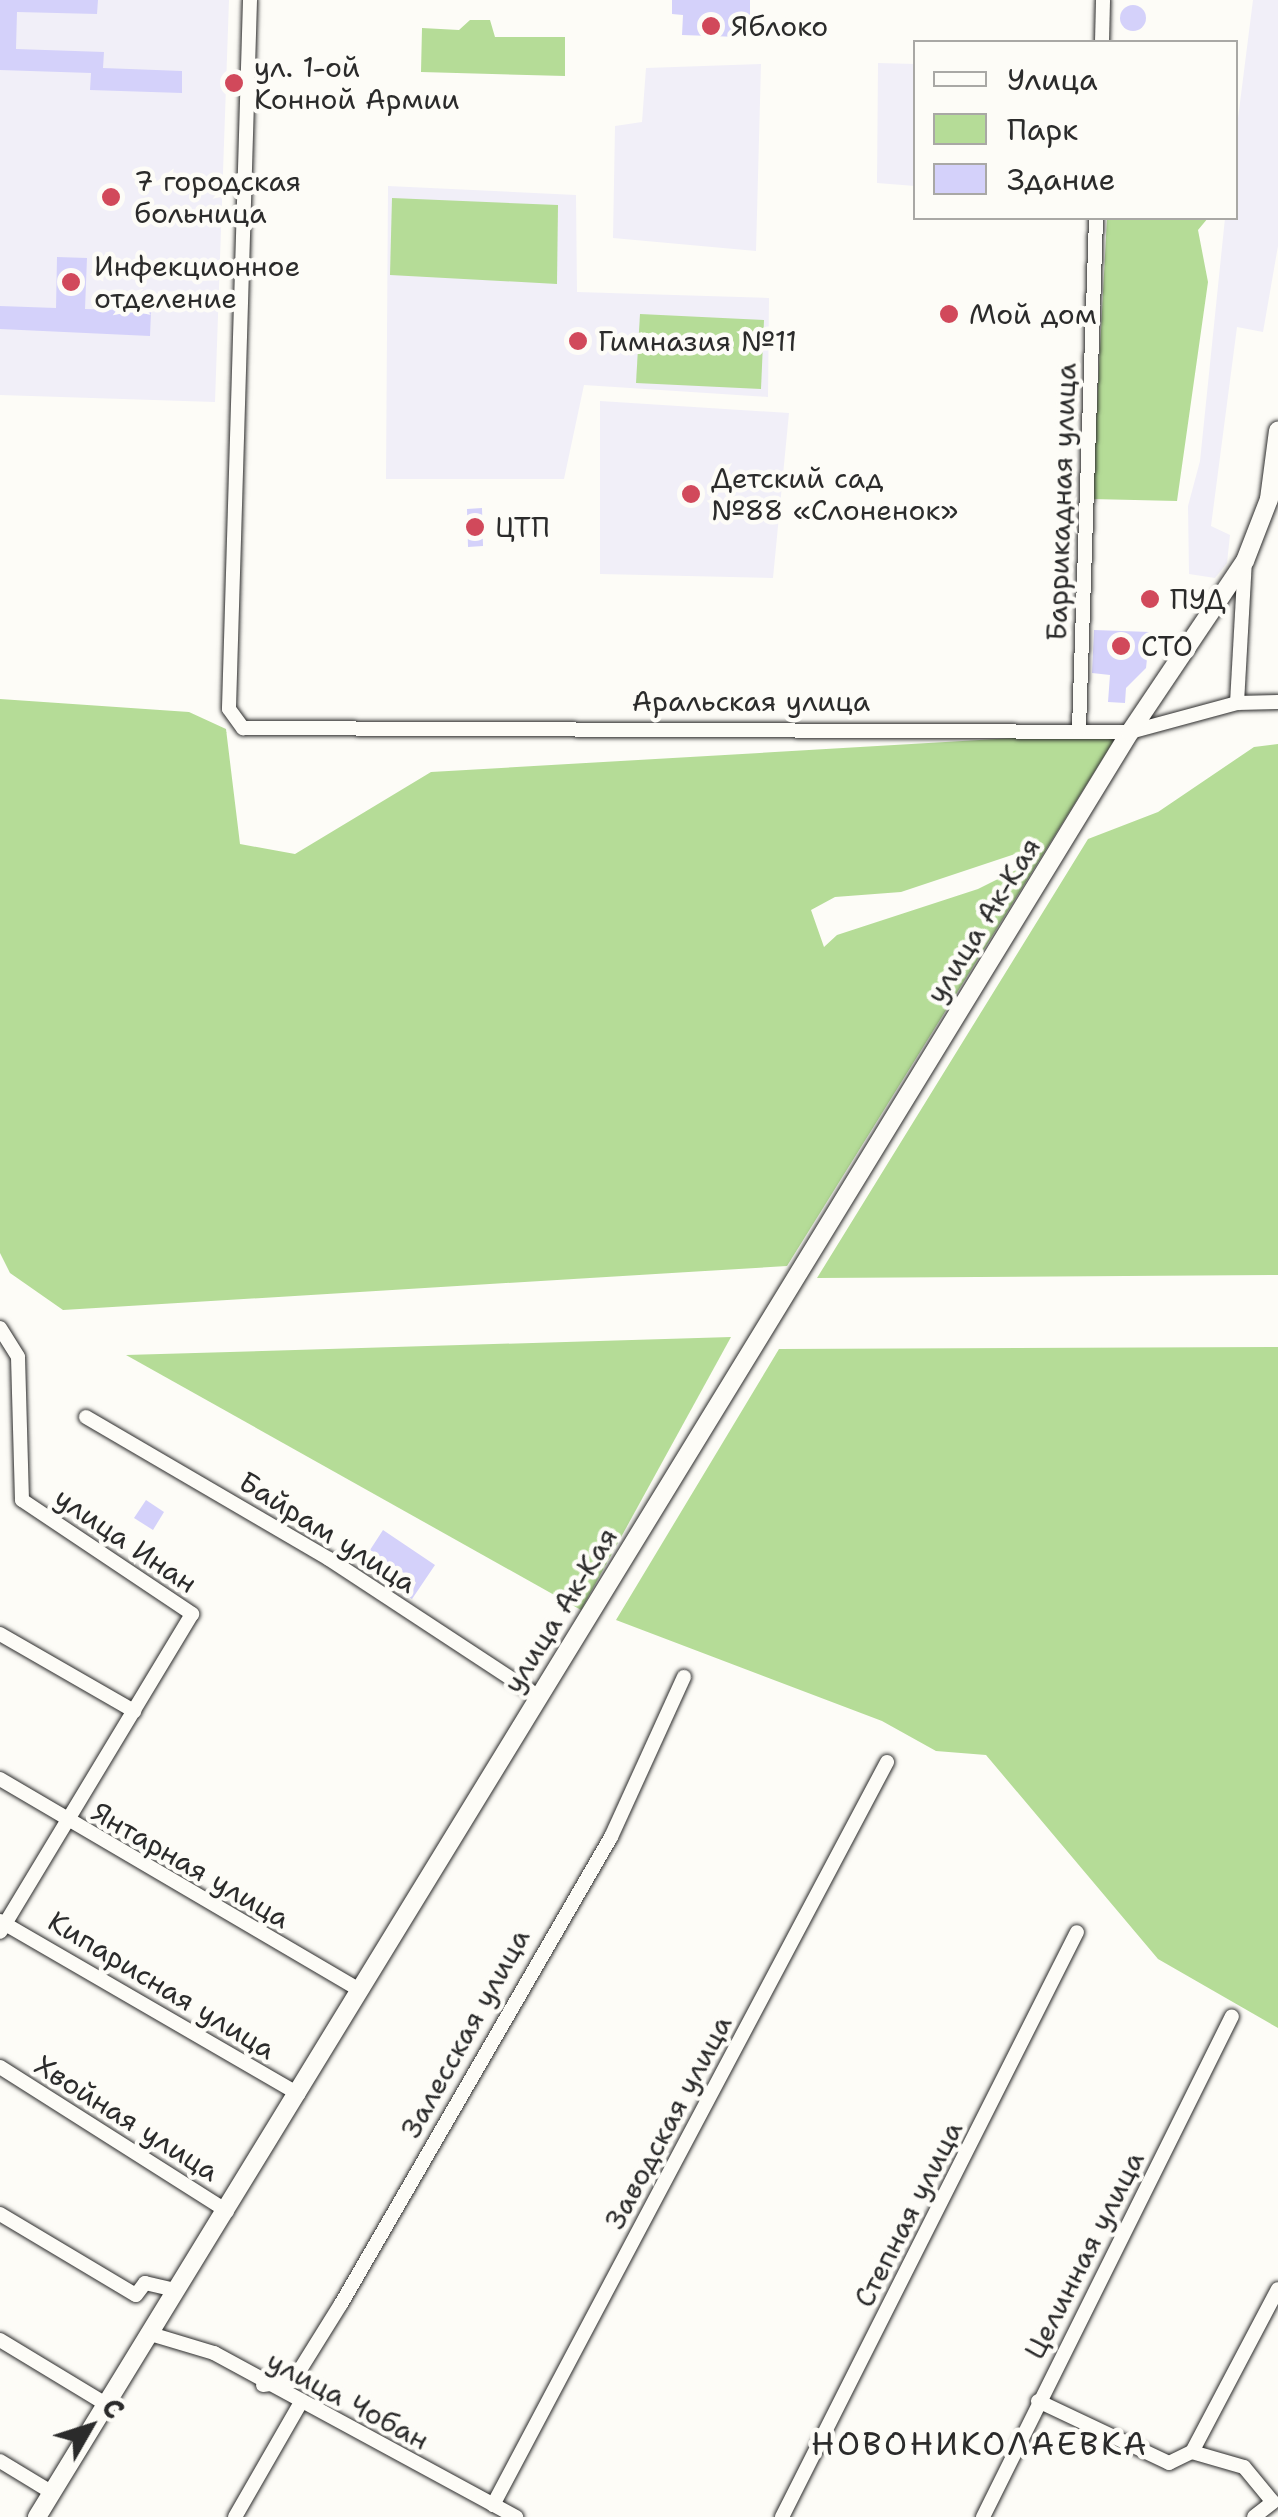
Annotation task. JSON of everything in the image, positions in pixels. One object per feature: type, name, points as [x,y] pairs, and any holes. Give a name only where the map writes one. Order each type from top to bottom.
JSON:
[{"type":"main road","points":[[1130,732],[1246,561],[1268,499],[1278,430]]},
{"type":"main road","name":"улица Ак-Кая","points":[[37,2517],[154,2335],[176,2290],[1130,732]]},
{"type":"street","name":"Аральская улица","points":[[250,0],[229,709],[243,728],[1130,732],[1237,704],[1278,702]]},
{"type":"street","points":[[1102,40],[1104,0]]},
{"type":"street","name":"Баррикадная улица","points":[[1079,729],[1096,220]]},
{"type":"street","points":[[1237,704],[1246,561]]},
{"type":"street","name":"улица Инан","points":[[0,1328],[18,1357],[22,1500],[192,1614],[68,1823],[2,1925]]},
{"type":"street","name":"Байрам улица","points":[[86,1418],[330,1559],[539,1697]]},
{"type":"street","points":[[0,1634],[134,1710]]},
{"type":"street","name":"Залесская улица","points":[[264,2385],[293,2381],[368,2259],[611,1836],[684,1678]]},
{"type":"street","name":"Заводская улица","points":[[505,2513],[887,1762]]},
{"type":"street","name":"Янтарная улица","points":[[0,1779],[68,1823],[359,1990]]},
{"type":"street","name":"Кипарисная улица","points":[[2,1925],[298,2094]]},
{"type":"street","name":"Степная улица","points":[[782,2517],[1077,1932]]},
{"type":"street","name":"Целинная улица","points":[[982,2517],[1232,2016]]},
{"type":"street","name":"Хвойная улица","points":[[0,2068],[227,2211]]},
{"type":"street","points":[[0,2214],[136,2295],[145,2282],[176,2290]]},
{"type":"street","points":[[1038,2401],[1169,2463],[1192,2452],[1278,2289]]},
{"type":"street","name":"улица Чобан","points":[[154,2335],[214,2353],[264,2385],[505,2513]]},
{"type":"street","points":[[0,2340],[109,2406]]},
{"type":"street","points":[[236,2517],[300,2404]]},
{"type":"street","points":[[1192,2452],[1244,2467],[1274,2502],[1254,2517]]},
{"type":"street","points":[[0,2461],[51,2492]]},
{"type":"shaded area","name":"7 городская больница","points":[[0,0],[229,0],[215,402],[0,395]]},
{"type":"shaded area","points":[[1253,0],[1278,0],[1278,246],[1263,332],[1237,327],[1211,526],[1230,535],[1227,563],[1215,578],[1189,574],[1188,506],[1200,461],[1225,220],[1238,220],[1238,118]]},
{"type":"shaded area","points":[[878,63],[913,64],[913,186],[877,183]]},
{"type":"shaded area","points":[[761,64],[756,251],[613,238],[615,126],[642,122],[646,68]]},
{"type":"shaded area","name":"Гимназия №11","points":[[388,186],[576,195],[577,292],[769,298],[768,397],[584,385],[564,479],[386,479]]},
{"type":"shaded area","name":"Детский сад №88 «Слоненок»","points":[[600,401],[789,413],[773,578],[600,574]]},
{"type":"green space","points":[[470,20],[490,20],[495,37],[565,37],[565,76],[421,72],[422,28],[459,30]]},
{"type":"green space","points":[[392,198],[558,205],[557,284],[390,275]]},
{"type":"green space","points":[[1107,220],[1206,220],[1198,230],[1208,282],[1177,501],[1092,499]]},
{"type":"green space","points":[[640,314],[764,320],[761,389],[636,383]]},
{"type":"green space","points":[[0,699],[189,712],[226,729],[240,844],[295,854],[431,772],[1119,732],[787,1266],[63,1310],[10,1273],[0,1253]],"holes":[[[1021,852],[1016,870],[978,889],[837,935],[824,947],[811,910],[835,897],[901,892]]]},
{"type":"green space","points":[[1278,744],[1278,1275],[817,1278],[1088,839],[1158,812],[1254,747]]},
{"type":"green space","points":[[731,1337],[581,1610],[126,1355]]},
{"type":"green space","points":[[1278,1347],[1278,2028],[1158,1959],[986,1755],[936,1751],[882,1721],[616,1620],[779,1349]]},
{"type":"building","points":[[0,0],[98,0],[97,14],[17,12],[16,49],[104,52],[103,68],[182,71],[182,93],[90,90],[91,73],[0,70]]},
{"type":"building","name":"Яблоко","points":[[672,0],[750,0],[750,17],[739,17],[739,37],[682,35],[683,15],[672,14]]},
{"type":"building","points":[[1133,5],[1142,9],[1146,18],[1142,27],[1133,31],[1124,27],[1120,18],[1124,9]]},
{"type":"building","name":"Инфекционное отделение","points":[[57,257],[87,258],[85,309],[151,311],[150,336],[0,329],[0,306],[56,308]]},
{"type":"building","name":"ЦТП","points":[[482,508],[483,546],[468,547],[467,509]]},
{"type":"building","name":"СТО","points":[[1094,630],[1150,632],[1146,668],[1126,688],[1125,703],[1108,702],[1110,675],[1092,673]]},
{"type":"building","points":[[146,1500],[164,1512],[153,1530],[134,1518]]},
{"type":"building","points":[[383,1530],[435,1565],[412,1599],[398,1590],[408,1576],[370,1550]]},
{"type":"place","name":"Яблоко","points":[[711,26]]},
{"type":"place","name":"ул. 1-ой Конной Армии","points":[[234,83]]},
{"type":"place","name":"7 городская больница","points":[[111,197]]},
{"type":"place","name":"Инфекционное отделение","points":[[71,282]]},
{"type":"place","name":"Мой дом","points":[[949,314]]},
{"type":"place","name":"Гимназия №11","points":[[578,341]]},
{"type":"place","name":"Детский сад №88 «Слоненок»","points":[[691,494]]},
{"type":"place","name":"ЦТП","points":[[475,527]]},
{"type":"place","name":"ПУД","points":[[1150,599]]},
{"type":"place","name":"СТО","points":[[1121,646]]},
{"type":"district","name":"НОВОНИКОЛАЕВКА","points":[[980,2444]]}]
